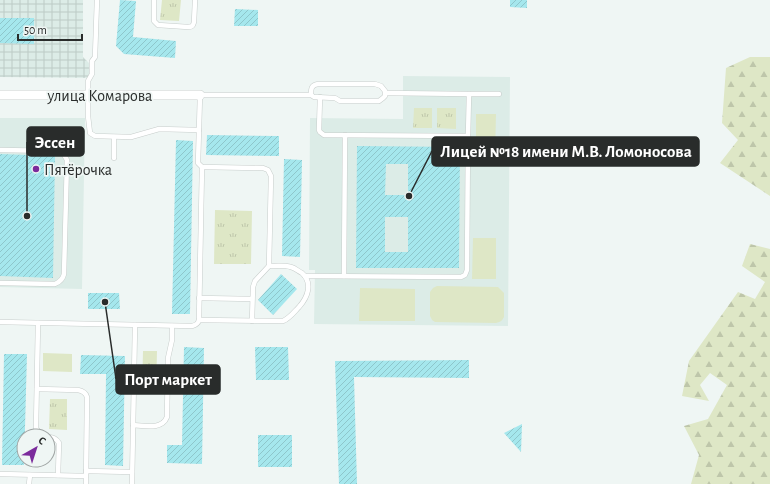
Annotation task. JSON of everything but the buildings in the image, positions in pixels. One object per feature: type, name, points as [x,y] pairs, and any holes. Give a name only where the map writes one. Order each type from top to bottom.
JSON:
[{"type":"street","name":"улица Комарова","points":[[0,95],[200,95]]},
{"type":"lane","points":[[97,0],[95,57],[92,61],[92,74],[88,81],[87,95],[90,133],[95,136],[114,137],[133,136],[159,129],[199,130]]},
{"type":"lane","points":[[154,0],[154,21],[158,25],[188,27],[194,25],[195,1]]},
{"type":"lane","points":[[0,322],[172,326],[194,326],[197,324],[199,320],[202,167],[198,163],[200,95],[311,95],[313,97],[335,98],[340,101],[375,101],[382,99],[385,93],[381,86],[375,84],[318,84],[311,88],[311,95]]},
{"type":"lane","points":[[385,93],[499,94]]},
{"type":"lane","points":[[305,276],[461,277],[465,275],[468,270],[469,94]]},
{"type":"lane","points":[[320,97],[319,130],[324,135],[468,136]]},
{"type":"lane","points":[[344,135],[344,276]]},
{"type":"lane","points":[[114,137],[114,158]]},
{"type":"lane","points":[[0,150],[57,151],[63,153],[66,160],[64,277],[54,284],[0,283]]},
{"type":"lane","points":[[202,167],[263,168],[268,170],[271,176],[269,266],[254,283],[252,289],[252,321]]},
{"type":"lane","points":[[199,320],[281,321],[287,319],[306,297],[308,284],[305,276],[291,267],[269,266]]},
{"type":"lane","points":[[199,298],[252,299]]},
{"type":"lane","points":[[36,428],[38,323]]},
{"type":"lane","points":[[132,484],[135,325]]},
{"type":"lane","points":[[133,425],[158,426],[163,423],[166,417],[168,358],[172,340],[172,326]]},
{"type":"lane","points":[[37,389],[78,390],[86,395],[86,484]]},
{"type":"lane","points":[[56,438],[59,443],[58,475]]},
{"type":"lane","points":[[0,474],[58,475],[132,472]]},
{"type":"lane","points":[[29,484],[30,474]]},
{"type":"shaded area","points":[[0,0],[83,0],[83,57],[89,63],[89,78],[0,77]]},
{"type":"shaded area","points":[[403,76],[510,77],[508,326],[314,324],[315,270],[309,270],[310,118],[403,119]]},
{"type":"shaded area","points":[[0,118],[85,118],[82,289],[0,287]]},
{"type":"green space","points":[[162,0],[181,0],[179,21],[160,20]]},
{"type":"green space","points":[[750,57],[770,57],[770,196],[720,163],[738,140],[722,123],[726,68]]},
{"type":"green space","points":[[414,108],[432,108],[432,128],[413,128]]},
{"type":"green space","points":[[437,108],[456,108],[456,129],[437,128]]},
{"type":"green space","points":[[476,114],[496,114],[495,156],[476,156]]},
{"type":"green space","points":[[215,210],[252,211],[251,264],[214,264]]},
{"type":"green space","points":[[473,238],[496,238],[496,279],[472,279]]},
{"type":"green space","points":[[750,244],[770,249],[770,484],[691,484],[699,455],[684,426],[708,419],[727,385],[710,373],[700,385],[709,401],[682,396],[689,361],[738,292],[755,299],[765,282],[742,266]]},
{"type":"green space","points":[[437,286],[498,287],[504,293],[504,317],[501,321],[496,323],[435,322],[430,316],[430,292]]},
{"type":"green space","points":[[360,288],[415,289],[415,321],[359,321]]},
{"type":"green space","points":[[143,351],[157,351],[156,393],[142,392]]},
{"type":"green space","points":[[43,353],[72,354],[72,372],[43,371]]},
{"type":"green space","points":[[50,399],[67,399],[67,430],[49,428]]},
{"type":"place","name":"Пятёрочка","points":[[36,169]]},
{"type":"place","name":"Лицей №18 имени М.В. Ломоносова","points":[[409,196]]},
{"type":"place","name":"Эссен","points":[[27,216]]},
{"type":"place","name":"Порт маркет","points":[[105,302]]}]
